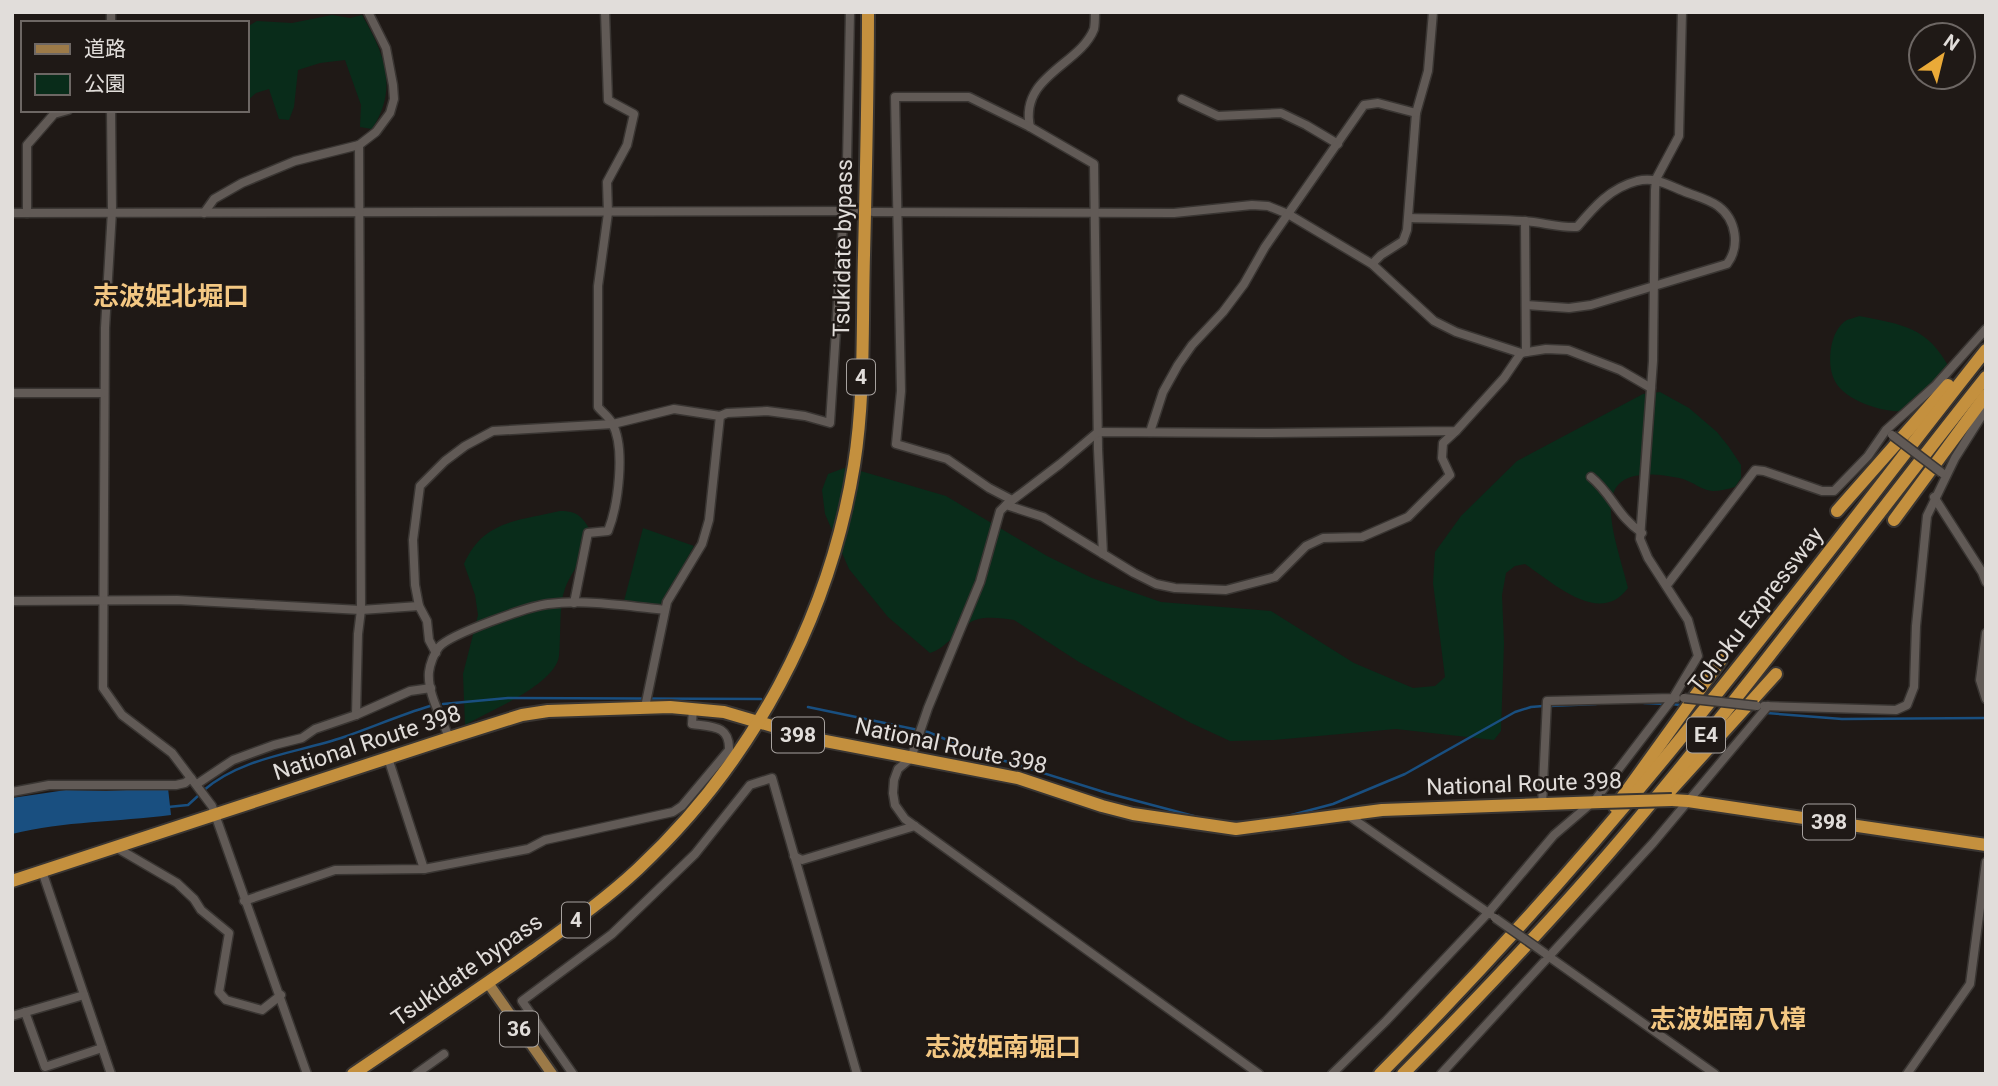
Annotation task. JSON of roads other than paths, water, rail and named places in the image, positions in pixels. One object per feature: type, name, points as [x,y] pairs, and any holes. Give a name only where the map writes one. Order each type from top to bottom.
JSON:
[{"type":"highway","name":"Tsukidate bypass","points":[[354,1074],[576,920],[644,863],[697,807],[758,722],[787,670],[814,612],[835,551],[854,464],[861,377],[869,12]]},
{"type":"highway","points":[[1837,511],[1986,344]]},
{"type":"highway","name":"Tohoku Expressway","points":[[1380,1074],[1438,1015],[1570,870],[1753,650],[1986,349]]},
{"type":"highway","name":"Tohoku Expressway","points":[[1403,1074],[1496,978],[1598,866],[1764,663],[1986,377]]},
{"type":"highway","points":[[1894,520],[1986,395]]},
{"type":"highway","points":[[1570,870],[1721,660]]},
{"type":"highway","points":[[1598,866],[1657,806],[1776,674]]},
{"type":"highway","name":"National Route 398","points":[[12,881],[522,715],[645,703],[724,712],[820,740],[1018,778],[1102,806],[1202,826],[1236,829],[1382,810],[1672,800],[1986,845]]},
{"type":"main road","name":"36","points":[[488,983],[552,1074]]},
{"type":"street","points":[[204,213],[214,199],[242,183],[295,161],[359,145],[376,132],[390,113],[394,99],[386,48],[368,12]]},
{"type":"street","points":[[574,603],[588,533],[608,531],[620,479],[618,444],[612,424],[598,407],[598,286],[608,213],[607,182],[628,145],[634,114],[608,100],[605,12]]},
{"type":"street","points":[[436,653],[429,640],[427,621],[419,606],[412,540],[420,486],[465,446],[494,431],[612,424],[674,409],[720,416],[727,413],[768,411],[831,423],[847,162],[850,12]]},
{"type":"street","points":[[1030,127],[1030,109],[1042,82],[1075,54],[1092,32],[1095,12]]},
{"type":"street","points":[[1372,264],[1403,241],[1409,218],[1416,113],[1428,71],[1433,12]]},
{"type":"street","points":[[1332,1074],[1491,915],[1554,835],[1599,801],[1698,656],[1688,620],[1648,558],[1640,539],[1651,388],[1656,179],[1679,136],[1682,12]]},
{"type":"street","points":[[1102,554],[1094,164],[1030,127],[969,97],[895,97],[901,391],[895,444],[947,458],[1009,503],[1043,517],[1102,554],[1133,573],[1156,584],[1175,588],[1226,590],[1275,577],[1306,546],[1323,538],[1362,537],[1408,517],[1450,475],[1442,458],[1443,443],[1504,378],[1523,352],[1527,305],[1525,221]]},
{"type":"street","points":[[1182,99],[1218,116],[1281,113],[1338,144]]},
{"type":"street","points":[[1150,432],[1163,393],[1178,365],[1244,284],[1256,260],[1364,105],[1378,103],[1416,113]]},
{"type":"street","points":[[27,213],[27,145],[45,122],[62,112]]},
{"type":"street","points":[[111,112],[112,211],[104,393],[103,688],[122,715],[172,754],[209,800],[244,901],[281,995],[307,1074]]},
{"type":"street","points":[[356,715],[361,610],[359,145]]},
{"type":"street","points":[[1409,218],[1525,221],[1562,228],[1577,227],[1602,200],[1618,188],[1634,182],[1656,179],[1716,205],[1730,219],[1736,244],[1733,256],[1727,264],[1591,305],[1569,308],[1527,305]]},
{"type":"street","points":[[873,212],[1174,213],[1252,205],[1268,206],[1288,214],[1372,264],[1434,321],[1456,332],[1523,352],[1568,350],[1620,370],[1651,388]]},
{"type":"street","points":[[12,213],[855,211]]},
{"type":"street","points":[[1667,584],[1755,470],[1822,491],[1834,491],[1986,329]]},
{"type":"street","points":[[12,393],[104,393]]},
{"type":"street","points":[[1542,806],[1547,701],[1586,698],[1669,702],[1684,698],[1757,706],[1896,710],[1907,705],[1914,687],[1916,626],[1926,526],[1944,474],[1986,410]]},
{"type":"street","points":[[645,703],[665,610],[680,578],[702,544],[709,520],[720,416]]},
{"type":"street","points":[[1259,1074],[905,819],[895,806],[893,793],[898,769],[911,758],[980,582],[1000,511],[1098,432],[1456,431]]},
{"type":"street","points":[[1889,432],[1944,474]]},
{"type":"street","points":[[1591,477],[1600,484],[1626,522],[1642,533]]},
{"type":"street","points":[[1934,497],[1986,582]]},
{"type":"street","points":[[12,601],[177,600],[361,610],[419,606]]},
{"type":"street","points":[[449,738],[431,688],[429,672],[439,646],[449,640],[500,619],[548,604],[574,603],[665,610]]},
{"type":"street","points":[[1986,634],[1980,680],[1986,699]]},
{"type":"street","points":[[12,792],[49,785],[196,783],[233,760],[302,738],[315,730],[410,691],[431,688]]},
{"type":"street","points":[[1441,1074],[1653,843],[1768,706]]},
{"type":"street","points":[[244,901],[335,870],[424,869],[528,849],[545,840],[673,812],[682,806],[729,750],[730,739],[723,730],[692,724],[692,708]]},
{"type":"street","points":[[388,758],[424,869]]},
{"type":"street","points":[[573,1074],[522,1001],[612,934],[695,854],[750,785],[772,778],[857,1074]]},
{"type":"street","points":[[1349,816],[1715,1074]]},
{"type":"street","points":[[794,856],[802,860],[915,826]]},
{"type":"street","points":[[117,848],[177,883],[201,910],[229,933],[219,992],[226,1000],[262,1010],[281,995]]},
{"type":"street","points":[[1908,1074],[1970,984],[1986,862]]},
{"type":"street","points":[[42,872],[111,1074]]},
{"type":"street","points":[[12,1016],[84,995]]},
{"type":"street","points":[[25,1012],[45,1067],[102,1048]]},
{"type":"street","points":[[416,1074],[444,1054]]},
{"type":"water","points":[[168,788],[171,815],[71,824],[12,834],[12,798],[66,790]]},
{"type":"waterway","points":[[443,704],[508,698],[761,699]]},
{"type":"waterway","points":[[1644,703],[1666,704]]},
{"type":"waterway","points":[[1550,706],[1596,704]]},
{"type":"waterway","points":[[1672,704],[1680,705]]},
{"type":"waterway","points":[[204,790],[219,779],[253,763],[326,743],[430,706]]},
{"type":"waterway","points":[[1284,817],[1333,804],[1405,774],[1515,712],[1543,706]]},
{"type":"waterway","points":[[808,707],[928,732],[976,752],[1107,793],[1201,818]]},
{"type":"waterway","points":[[1767,713],[1842,719],[1986,718]]},
{"type":"waterway","points":[[168,807],[188,805],[199,795]]},
{"type":"waterway","points":[[1229,822],[1243,822]]},
{"type":"district","name":"志波姫北堀口","points":[[171,296]]},
{"type":"district","name":"志波姫南八樟","points":[[1728,1019]]},
{"type":"district","name":"志波姫南堀口","points":[[1003,1047]]}]
